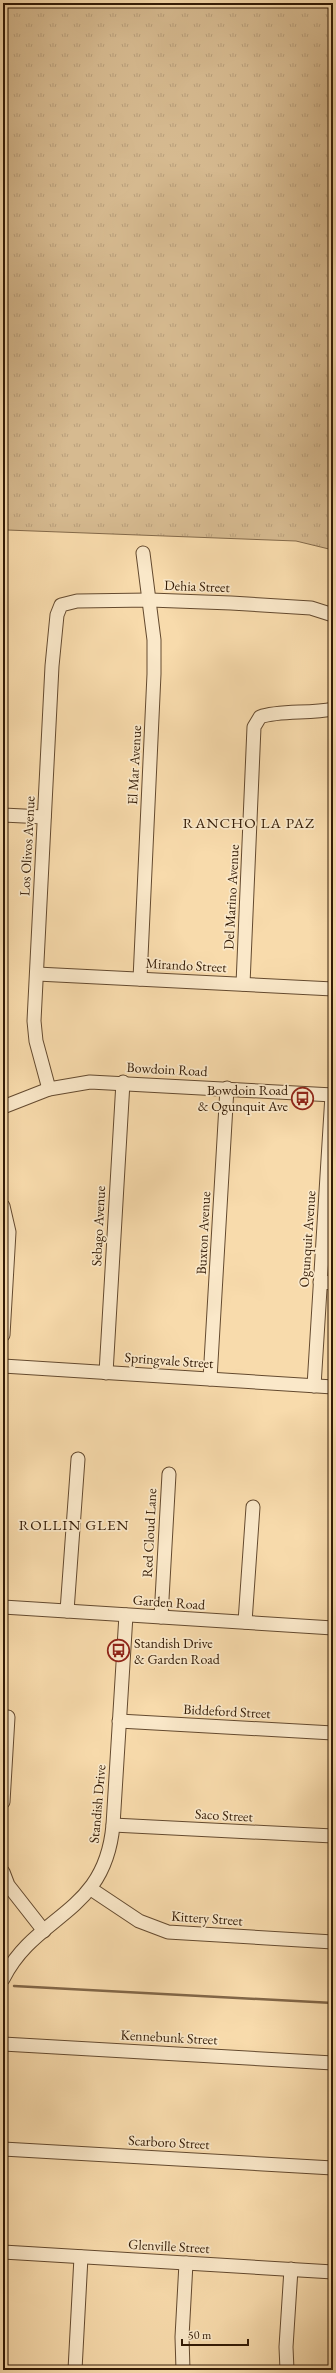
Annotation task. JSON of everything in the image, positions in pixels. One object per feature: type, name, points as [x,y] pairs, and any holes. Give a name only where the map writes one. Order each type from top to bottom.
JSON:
[{"type":"street","name":"El Mar Avenue","points":[[140,979],[154,674],[150,600],[144,574],[142,553]]},
{"type":"street","name":"Dehia Street","points":[[60,604],[77,601],[150,600],[311,608],[333,614]]},
{"type":"street","name":"Los Olivos Avenue","points":[[49,1089],[35,1031],[52,666],[57,615],[60,604]]},
{"type":"street","name":"Del Marino Avenue","points":[[243,984],[254,727],[260,717],[269,713],[315,712],[333,709]]},
{"type":"street","points":[[3,815],[44,817]]},
{"type":"street","name":"Mirando Street","points":[[37,974],[333,989]]},
{"type":"street","name":"Bowdoin Road","points":[[3,1108],[49,1089],[78,1083],[123,1082],[332,1095]]},
{"type":"street","name":"Sebago Avenue","points":[[106,1373],[123,1082]]},
{"type":"street","name":"Buxton Avenue","points":[[210,1379],[227,1088]]},
{"type":"street","name":"Ogunquit Avenue","points":[[314,1386],[327,1282],[332,1095]]},
{"type":"street","points":[[3,1206],[9,1232],[3,1335]]},
{"type":"street","name":"Springvale Street","points":[[3,1366],[333,1387]]},
{"type":"street","points":[[67,1611],[78,1459]]},
{"type":"street","name":"Red Cloud Lane","points":[[161,1617],[169,1474]]},
{"type":"street","points":[[245,1622],[253,1507]]},
{"type":"street","name":"Garden Road","points":[[3,1607],[333,1628]]},
{"type":"street","name":"Standish Drive","points":[[3,1979],[21,1952],[70,1910],[91,1889],[106,1861],[113,1825],[126,1615]]},
{"type":"street","points":[[3,1802],[8,1717]]},
{"type":"street","name":"Biddeford Street","points":[[119,1721],[333,1733]]},
{"type":"street","name":"Saco Street","points":[[113,1825],[333,1836]]},
{"type":"street","points":[[3,1872],[8,1885],[44,1931]]},
{"type":"street","name":"Kittery Street","points":[[91,1889],[139,1921],[168,1932],[333,1942]]},
{"type":"street","name":"Kennebunk Street","points":[[3,2044],[333,2063]]},
{"type":"street","name":"Scarboro Street","points":[[3,2149],[333,2168]]},
{"type":"street","name":"Glenville Street","points":[[3,2252],[333,2272]]},
{"type":"street","points":[[75,2370],[81,2257]]},
{"type":"street","points":[[183,2370],[182,2337],[186,2263]]},
{"type":"street","points":[[287,2370],[286,2347],[291,2269]]},
{"type":"green space","points":[[3,3],[333,3],[333,550],[296,541],[7,530],[3,612]]},
{"type":"waterway","points":[[14,1986],[333,2003]]},
{"type":"place","name":"Bowdoin Road & Ogunquit Ave","points":[[303,1098]]},
{"type":"place","name":"Standish Drive & Garden Road","points":[[119,1651]]},
{"type":"district","name":"RANCHO LA PAZ","points":[[249,823]]},
{"type":"district","name":"ROLLIN GLEN","points":[[74,1525]]}]
